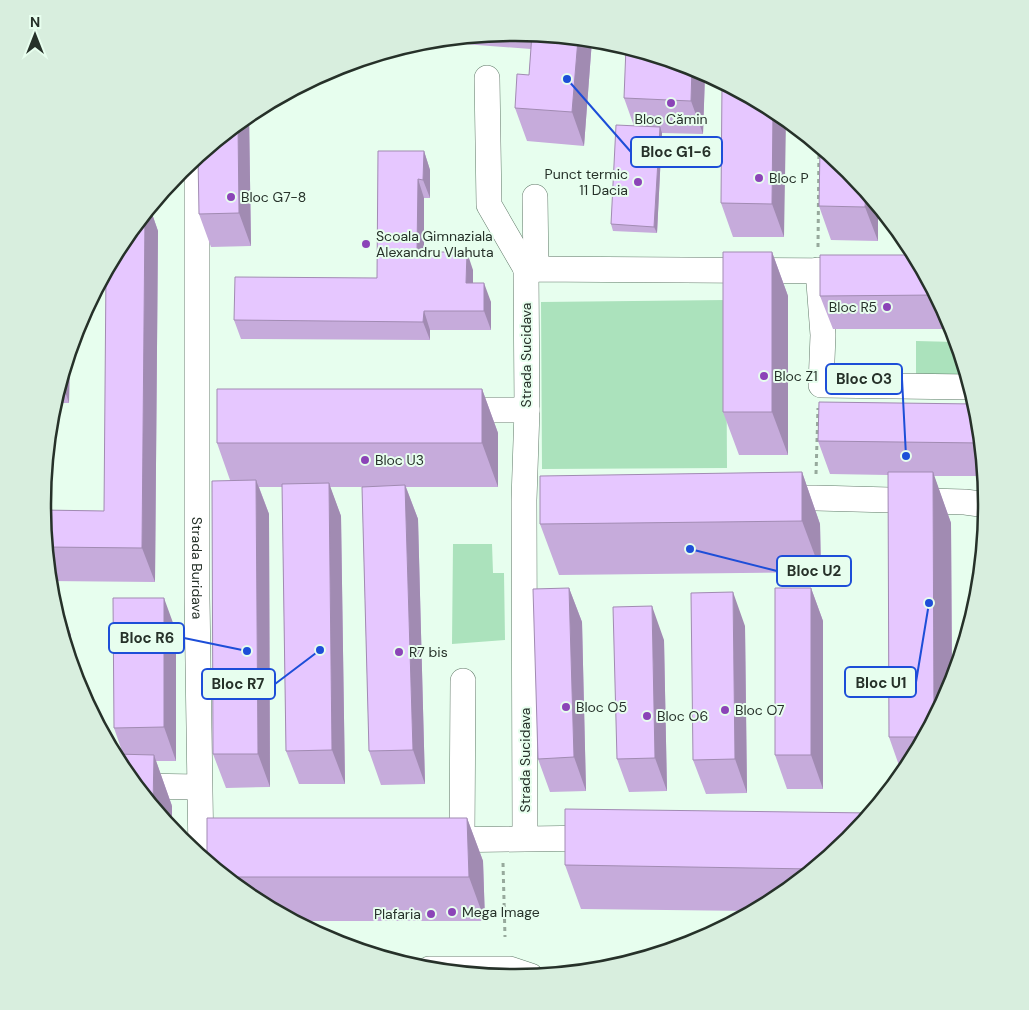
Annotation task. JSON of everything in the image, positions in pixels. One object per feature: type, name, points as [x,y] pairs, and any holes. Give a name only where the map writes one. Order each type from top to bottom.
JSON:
[{"type":"street","points":[[487,78],[489,205],[531,269],[876,271]]},
{"type":"street","name":"Strada Buridava","points":[[197,167],[206,411],[199,787],[207,848]]},
{"type":"street","name":"Strada Sucidava","points":[[514,839],[534,499],[527,410],[535,197]]},
{"type":"street","points":[[818,270],[823,335],[821,385],[962,387]]},
{"type":"street","points":[[439,410],[527,410]]},
{"type":"street","points":[[758,498],[816,498],[978,504]]},
{"type":"street","points":[[462,840],[463,681]]},
{"type":"street","points":[[146,786],[199,787]]},
{"type":"street","points":[[414,841],[623,838]]},
{"type":"path","points":[[818,270],[819,155]]},
{"type":"path","points":[[816,498],[818,398],[821,385]]},
{"type":"path","points":[[505,937],[514,839]]},
{"type":"green space","points":[[726,300],[727,468],[542,469],[541,302]]},
{"type":"green space","points":[[916,341],[948,342],[959,375],[916,374]]},
{"type":"green space","points":[[453,544],[492,544],[493,573],[504,573],[505,640],[452,644]]},
{"type":"building","points":[[531,42],[577,45],[572,112],[515,108],[517,74],[529,75]]},
{"type":"building","points":[[626,55],[664,66],[692,77],[691,101],[624,98]]},
{"type":"building","points":[[722,90],[773,120],[772,204],[721,203]]},
{"type":"building","name":"Punct termic 11 Dacia","points":[[616,125],[660,127],[654,227],[611,224]]},
{"type":"building","points":[[238,133],[239,213],[199,214],[198,166]]},
{"type":"building","points":[[378,151],[424,151],[423,180],[418,179],[417,252],[467,252],[466,283],[484,283],[484,311],[424,311],[423,322],[234,320],[235,277],[377,278]]},
{"type":"building","points":[[820,156],[865,202],[865,207],[819,206]]},
{"type":"building","points":[[145,226],[142,548],[53,547],[51,510],[104,511],[106,287],[129,247]]},
{"type":"building","points":[[723,252],[772,252],[772,412],[723,412]]},
{"type":"building","points":[[820,255],[905,255],[927,295],[820,296]]},
{"type":"building","points":[[217,389],[482,389],[482,443],[217,443]]},
{"type":"building","points":[[819,402],[966,404],[974,443],[818,441]]},
{"type":"building","points":[[802,472],[802,521],[540,524],[540,476]]},
{"type":"building","points":[[888,472],[933,472],[934,702],[916,737],[889,737]]},
{"type":"building","points":[[256,480],[258,754],[213,754],[212,481]]},
{"type":"building","points":[[329,483],[332,750],[286,751],[282,484]]},
{"type":"building","name":"R7 bis","points":[[405,485],[413,750],[369,751],[362,487]]},
{"type":"building","points":[[569,588],[574,757],[538,759],[533,589]]},
{"type":"building","points":[[775,588],[811,588],[811,755],[775,755]]},
{"type":"building","points":[[733,592],[735,759],[693,760],[691,593]]},
{"type":"building","points":[[113,598],[164,598],[164,727],[114,728]]},
{"type":"building","points":[[652,606],[655,758],[617,759],[613,607]]},
{"type":"building","points":[[124,754],[154,755],[153,795]]},
{"type":"building","points":[[565,809],[861,813],[820,854],[802,869],[565,865]]},
{"type":"building","points":[[207,818],[467,818],[469,877],[238,877],[207,852]]},
{"type":"place","name":"Bloc G1-6","points":[[567,79]]},
{"type":"place","name":"Bloc Cămin","points":[[671,103]]},
{"type":"place","name":"Bloc P","points":[[759,178]]},
{"type":"place","name":"Punct termic 11 Dacia","points":[[638,182]]},
{"type":"place","name":"Bloc G7-8","points":[[231,197]]},
{"type":"place","name":"Scoala Gimnaziala Alexandru Vlahuta","points":[[366,244]]},
{"type":"place","name":"Bloc R5","points":[[887,307]]},
{"type":"place","name":"Bloc Z1","points":[[764,376]]},
{"type":"place","name":"Bloc O3","points":[[906,456]]},
{"type":"place","name":"Bloc U3","points":[[365,460]]},
{"type":"place","name":"Bloc U2","points":[[690,549]]},
{"type":"place","name":"Bloc U1","points":[[929,603]]},
{"type":"place","name":"Bloc R7","points":[[320,650]]},
{"type":"place","name":"Bloc R6","points":[[247,651]]},
{"type":"place","name":"R7 bis","points":[[399,652]]},
{"type":"place","name":"Bloc O5","points":[[566,707]]},
{"type":"place","name":"Bloc O7","points":[[725,710]]},
{"type":"place","name":"Bloc O6","points":[[647,716]]},
{"type":"place","name":"Mega Image","points":[[452,912]]},
{"type":"place","name":"Plafaria","points":[[431,914]]}]
